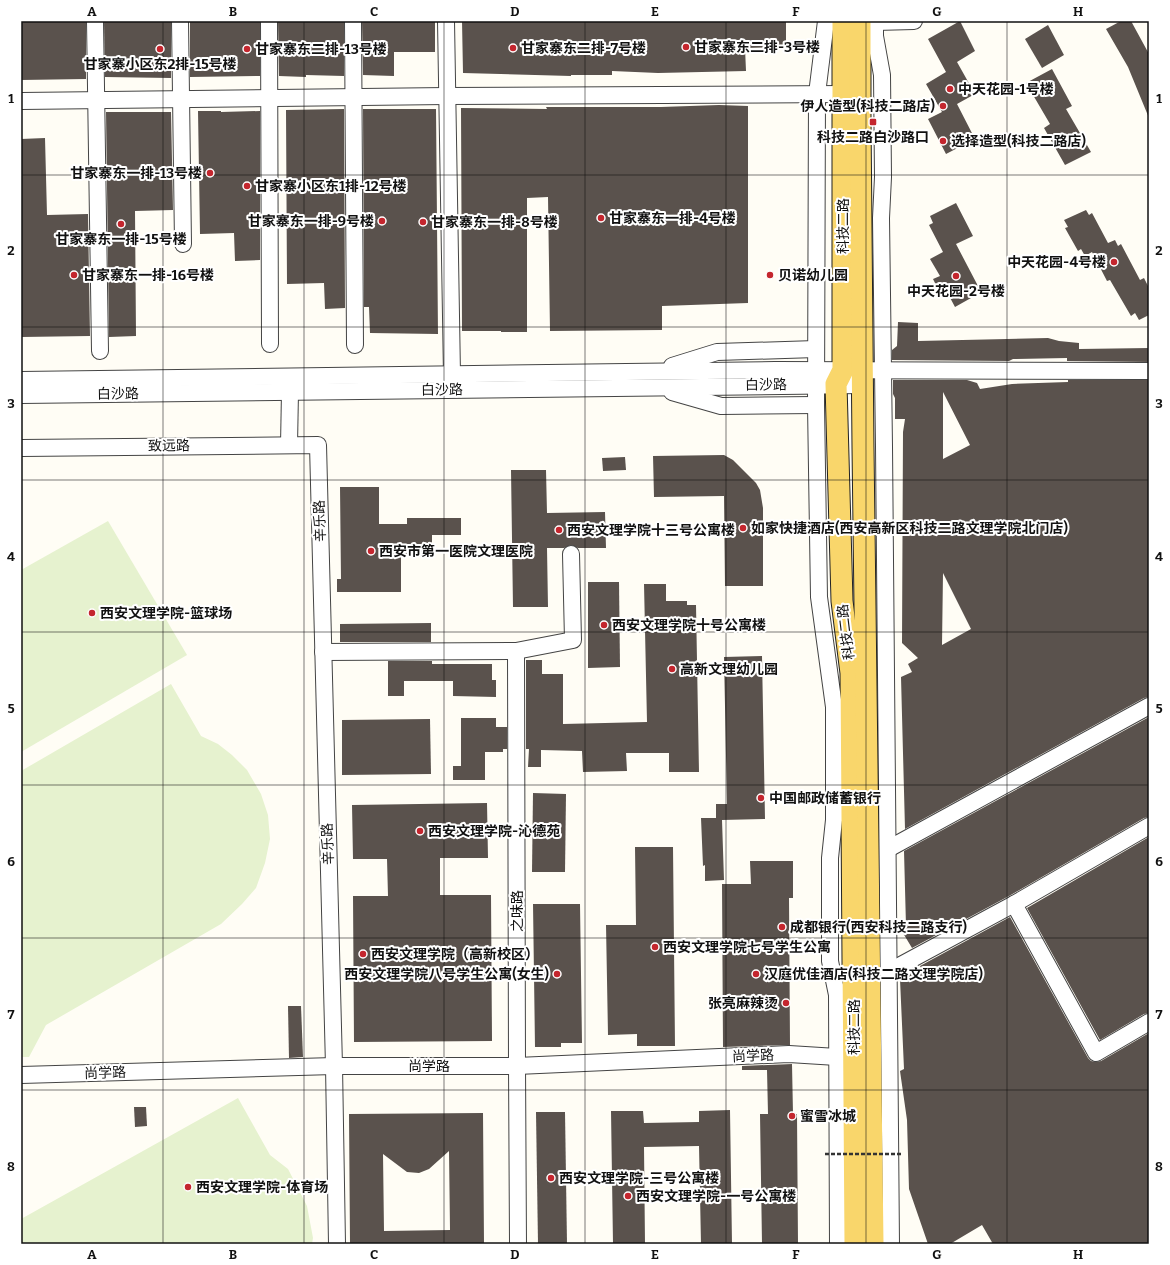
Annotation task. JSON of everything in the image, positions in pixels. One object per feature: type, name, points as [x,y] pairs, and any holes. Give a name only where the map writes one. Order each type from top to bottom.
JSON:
[{"type":"main road","name":"科技二路","points":[[843,21],[843,94],[858,376],[842,601],[851,673],[855,1244]]},
{"type":"main road","name":"科技二路","points":[[870,21],[860,119],[858,376],[873,1244]]},
{"type":"street","points":[[95,21],[100,351]]},
{"type":"street","points":[[180,21],[182,99],[182,244]]},
{"type":"street","points":[[269,21],[270,344]]},
{"type":"street","points":[[353,21],[355,345]]},
{"type":"street","points":[[446,21],[452,375]]},
{"type":"street","points":[[826,21],[817,94],[816,404],[818,597],[834,707],[834,820],[830,858],[830,962],[837,995],[838,1244]]},
{"type":"street","points":[[870,21],[914,21]]},
{"type":"street","points":[[21,101],[447,96],[843,94]]},
{"type":"street","points":[[653,379],[717,352],[816,349]]},
{"type":"street","name":"白沙路","points":[[21,395],[290,392],[653,379],[1149,371]]},
{"type":"street","name":"白沙路","points":[[21,380],[452,375],[653,379]]},
{"type":"street","points":[[858,376],[888,849],[891,1244]]},
{"type":"street","points":[[653,379],[721,406],[816,404]]},
{"type":"street","points":[[289,445],[290,392]]},
{"type":"street","name":"致远路","points":[[21,448],[318,445]]},
{"type":"street","name":"辛乐路","points":[[318,445],[334,1066],[337,1244]]},
{"type":"street","points":[[323,652],[516,651],[573,640],[571,554]]},
{"type":"street","name":"之味路","points":[[516,651],[518,1244]]},
{"type":"street","points":[[888,849],[1149,706]]},
{"type":"street","points":[[888,972],[1014,904],[1149,826]]},
{"type":"street","points":[[1014,904],[1096,1053],[1149,1022]]},
{"type":"street","name":"尚学路","points":[[21,1075],[334,1066],[517,1066],[789,1054],[837,1057]]},
{"type":"path","points":[[825,1154],[902,1154]]},
{"type":"green space","name":"西安文理学院-篮球场","points":[[108,521],[187,655],[21,752],[21,570]]},
{"type":"green space","points":[[171,684],[201,736],[218,744],[232,755],[247,770],[261,794],[268,815],[270,839],[265,863],[256,888],[221,924],[46,1025],[29,1057],[21,1057],[21,771]]},
{"type":"green space","name":"西安文理学院-体育场","points":[[238,1098],[270,1155],[288,1169],[307,1206],[313,1238],[312,1244],[21,1244],[21,1219]]},
{"type":"building","points":[[21,21],[86,21],[86,79],[21,80]]},
{"type":"building","points":[[104,21],[171,21],[171,78],[105,77]]},
{"type":"building","points":[[190,21],[260,21],[260,76],[190,77]]},
{"type":"building","points":[[278,21],[344,21],[344,76],[279,76]]},
{"type":"building","points":[[362,21],[435,21],[435,52],[394,52],[394,76],[363,75]]},
{"type":"building","points":[[462,21],[786,21],[786,47],[745,48],[746,71],[658,73],[612,71],[612,75],[571,76],[463,73]]},
{"type":"building","name":"中天花园-1号楼","points":[[960,21],[975,51],[957,62],[975,94],[957,104],[975,139],[946,154],[928,119],[942,112],[926,84],[946,72],[928,39]]},
{"type":"building","points":[[1121,21],[1131,21],[1149,54],[1149,118],[1128,67],[1106,29]]},
{"type":"building","points":[[1048,25],[1064,55],[1042,68],[1025,39]]},
{"type":"building","points":[[1052,69],[1072,106],[1066,109],[1091,152],[1065,165],[1044,128],[1050,124],[1026,83]]},
{"type":"building","points":[[719,105],[748,106],[748,303],[662,306],[662,330],[550,331],[548,197],[527,198],[527,332],[462,331],[461,108],[547,109],[546,107],[661,107]]},
{"type":"building","points":[[344,109],[345,308],[325,309],[324,283],[287,284],[286,110]]},
{"type":"building","points":[[363,109],[436,109],[438,334],[370,333],[369,307],[364,307]]},
{"type":"building","points":[[198,111],[260,111],[260,260],[235,261],[234,233],[200,234]]},
{"type":"building","name":"甘家寨东一排-15号楼","points":[[106,112],[171,112],[173,210],[135,211],[136,336],[109,337]]},
{"type":"building","points":[[45,138],[47,215],[88,214],[90,336],[22,337],[21,139]]},
{"type":"building","points":[[956,203],[973,236],[956,244],[978,286],[967,291],[971,298],[955,307],[947,292],[941,295],[933,279],[940,276],[930,259],[943,252],[929,225],[933,223],[930,216]]},
{"type":"building","name":"中天花园-4号楼","points":[[1086,210],[1089,215],[1092,213],[1108,243],[1115,240],[1118,246],[1121,244],[1140,280],[1144,278],[1149,288],[1149,315],[1139,320],[1135,313],[1131,316],[1110,280],[1107,281],[1092,252],[1085,256],[1081,249],[1078,251],[1065,228],[1068,227],[1064,220]]},
{"type":"building","points":[[898,322],[918,323],[918,341],[1048,338],[1059,341],[1079,343],[1079,349],[1149,348],[1149,362],[1067,361],[1067,358],[1013,359],[1009,361],[892,360],[892,350],[897,346]]},
{"type":"building","points":[[893,380],[967,380],[977,383],[980,389],[1012,384],[1068,382],[1068,380],[1149,380],[1149,697],[1144,698],[905,829],[901,677],[912,672],[908,664],[918,658],[902,643],[903,432],[905,419],[895,419],[895,398],[893,394]],"holes":[[[943,392],[970,445],[943,459]],[[943,573],[971,629],[942,645]]]},
{"type":"building","name":"如家快捷酒店(西安高新区科技二路文理学院北门店)","points":[[724,455],[733,460],[756,483],[760,490],[763,508],[763,586],[725,586],[724,496],[654,497],[653,456]]},
{"type":"building","points":[[625,457],[626,470],[603,471],[602,458]]},
{"type":"building","name":"西安文理学院十三号公寓楼","points":[[511,470],[546,470],[547,513],[605,512],[606,548],[578,548],[571,545],[564,548],[547,548],[548,607],[513,607]]},
{"type":"building","name":"西安市第一医院文理医院","points":[[340,487],[379,487],[379,524],[407,524],[407,518],[461,518],[461,535],[432,535],[432,555],[401,555],[401,592],[337,592],[337,579],[341,579]]},
{"type":"building","name":"西安文理学院十号公寓楼","points":[[588,582],[619,582],[620,667],[588,668]]},
{"type":"building","points":[[644,584],[666,584],[666,601],[687,601],[687,605],[696,605],[699,772],[669,772],[669,753],[626,753],[627,771],[583,772],[582,751],[541,750],[541,767],[528,767],[529,749],[526,749],[526,660],[542,660],[542,674],[563,674],[563,724],[647,722]]},
{"type":"building","points":[[431,623],[431,642],[340,642],[340,624]]},
{"type":"building","points":[[762,656],[765,819],[722,820],[724,880],[705,881],[701,818],[716,818],[716,804],[727,804],[724,657]]},
{"type":"building","points":[[388,661],[432,661],[432,664],[492,664],[492,680],[496,680],[496,697],[453,696],[453,681],[404,681],[404,696],[388,696]]},
{"type":"building","points":[[1149,717],[1149,817],[1144,818],[1009,896],[912,948],[903,933],[906,926],[904,851]]},
{"type":"building","points":[[461,718],[496,718],[496,727],[507,727],[507,749],[503,749],[503,752],[485,752],[485,780],[453,780],[453,766],[461,766]]},
{"type":"building","points":[[430,719],[431,774],[342,775],[342,720]]},
{"type":"building","points":[[533,793],[566,794],[565,872],[532,872]]},
{"type":"building","points":[[487,803],[488,858],[440,858],[440,895],[491,895],[492,1041],[354,1042],[353,896],[388,896],[387,859],[353,859],[352,805]]},
{"type":"building","points":[[1149,837],[1149,1013],[1144,1014],[1100,1040],[1027,908]]},
{"type":"building","name":"西安文理学院七号学生公寓","points":[[635,847],[673,847],[675,1046],[637,1046],[637,1034],[608,1035],[606,925],[636,925]]},
{"type":"building","name":"汉庭优佳酒店(科技二路文理学院店)","points":[[750,861],[793,861],[793,898],[789,898],[790,1045],[723,1047],[722,884],[751,884]]},
{"type":"building","name":"西安文理学院八号学生公寓(女生)","points":[[533,904],[580,904],[582,1043],[561,1043],[561,1047],[535,1047]]},
{"type":"building","points":[[1010,917],[1091,1061],[1101,1061],[1149,1033],[1149,1244],[993,1244],[982,1225],[950,1244],[928,1244],[909,1189],[907,1120],[900,1071],[904,1069],[900,979],[921,968],[920,966]]},
{"type":"building","points":[[288,1006],[301,1006],[303,1057],[289,1058]]},
{"type":"building","points":[[792,1064],[793,1114],[797,1114],[798,1244],[762,1244],[760,1114],[768,1114],[767,1070],[742,1070],[742,1066]]},
{"type":"building","points":[[134,1107],[146,1107],[147,1126],[135,1127]]},
{"type":"building","name":"西安文理学院-一号公寓楼","points":[[730,1110],[732,1244],[701,1244],[699,1146],[644,1147],[645,1244],[613,1244],[611,1111],[643,1111],[644,1123],[699,1122],[699,1111]]},
{"type":"building","name":"西安文理学院-三号公寓楼","points":[[536,1112],[565,1112],[567,1244],[538,1244]]},
{"type":"building","points":[[483,1113],[484,1244],[350,1244],[349,1114]],"holes":[[[449,1151],[450,1230],[384,1231],[383,1154],[407,1172],[419,1173],[429,1169]]]},
{"type":"place","name":"甘家寨东二排-3号楼","points":[[686,47]]},
{"type":"place","name":"甘家寨东二排-7号楼","points":[[513,48]]},
{"type":"place","name":"甘家寨小区东2排-15号楼","points":[[160,49]]},
{"type":"place","name":"甘家寨东二排-13号楼","points":[[247,49]]},
{"type":"place","name":"中天花园-1号楼","points":[[950,89]]},
{"type":"place","name":"伊人造型(科技二路店)","points":[[943,106]]},
{"type":"place","name":"科技二路白沙路口","points":[[873,122]]},
{"type":"place","name":"选择造型(科技二路店)","points":[[943,141]]},
{"type":"place","name":"甘家寨东一排-13号楼","points":[[210,173]]},
{"type":"place","name":"甘家寨小区东1排-12号楼","points":[[247,186]]},
{"type":"place","name":"甘家寨东一排-4号楼","points":[[601,218]]},
{"type":"place","name":"甘家寨东一排-9号楼","points":[[382,221]]},
{"type":"place","name":"甘家寨东一排-8号楼","points":[[423,222]]},
{"type":"place","name":"甘家寨东一排-15号楼","points":[[121,224]]},
{"type":"place","name":"中天花园-4号楼","points":[[1114,262]]},
{"type":"place","name":"甘家寨东一排-16号楼","points":[[74,275]]},
{"type":"place","name":"贝诺幼儿园","points":[[770,275]]},
{"type":"place","name":"中天花园-2号楼","points":[[956,276]]},
{"type":"place","name":"如家快捷酒店(西安高新区科技二路文理学院北门店)","points":[[743,528]]},
{"type":"place","name":"西安文理学院十三号公寓楼","points":[[559,530]]},
{"type":"place","name":"西安市第一医院文理医院","points":[[371,551]]},
{"type":"place","name":"西安文理学院-篮球场","points":[[92,613]]},
{"type":"place","name":"西安文理学院十号公寓楼","points":[[604,625]]},
{"type":"place","name":"高新文理幼儿园","points":[[672,669]]},
{"type":"place","name":"中国邮政储蓄银行","points":[[761,798]]},
{"type":"place","name":"西安文理学院-沁德苑","points":[[420,831]]},
{"type":"place","name":"成都银行(西安科技二路支行)","points":[[782,927]]},
{"type":"place","name":"西安文理学院七号学生公寓","points":[[655,947]]},
{"type":"place","name":"西安文理学院（高新校区）","points":[[363,954]]},
{"type":"place","name":"西安文理学院八号学生公寓(女生)","points":[[557,974]]},
{"type":"place","name":"汉庭优佳酒店(科技二路文理学院店)","points":[[756,974]]},
{"type":"place","name":"张亮麻辣烫","points":[[786,1003]]},
{"type":"place","name":"蜜雪冰城","points":[[792,1116]]},
{"type":"place","name":"西安文理学院-三号公寓楼","points":[[551,1178]]},
{"type":"place","name":"西安文理学院-体育场","points":[[188,1187]]},
{"type":"place","name":"西安文理学院-一号公寓楼","points":[[628,1196]]}]
